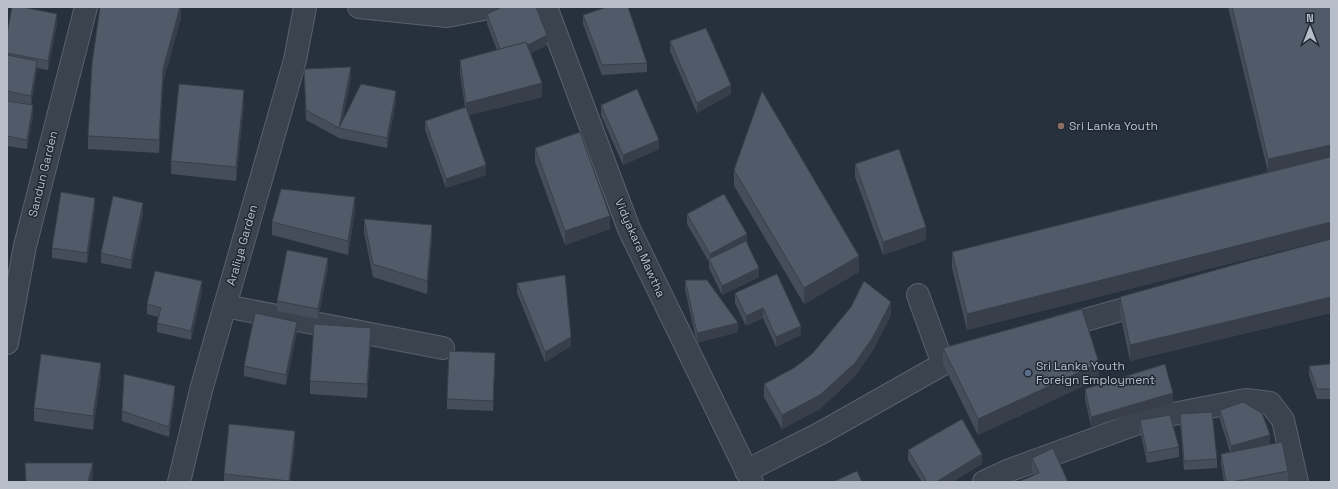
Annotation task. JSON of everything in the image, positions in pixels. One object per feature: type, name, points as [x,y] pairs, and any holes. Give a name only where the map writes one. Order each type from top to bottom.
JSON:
[{"type":"street","name":"Sandun Garden","points":[[7,343],[25,246],[86,7]]},
{"type":"street","name":"Araliya Garden","points":[[179,482],[201,390],[295,60],[305,7]]},
{"type":"street","points":[[359,7],[447,16],[494,7]]},
{"type":"street","name":"Vidyakara Mawtha","points":[[546,7],[629,229],[749,477]]},
{"type":"street","points":[[749,477],[821,433],[951,361],[918,296]]},
{"type":"street","points":[[1041,332],[1171,296]]},
{"type":"street","points":[[225,306],[443,348]]},
{"type":"street","points":[[984,482],[1010,470],[1152,418],[1246,400],[1270,403],[1282,420],[1297,482]]},
{"type":"building","points":[[12,7],[22,7],[57,14],[48,61],[7,53],[7,34]]},
{"type":"building","points":[[100,7],[180,7],[163,69],[159,140],[88,136],[92,64]]},
{"type":"building","points":[[502,7],[536,7],[547,35],[528,45],[526,42],[500,49],[487,14]]},
{"type":"building","points":[[607,7],[628,7],[647,63],[602,65],[583,15]]},
{"type":"building","points":[[1232,7],[1331,7],[1331,145],[1268,159]]},
{"type":"building","points":[[706,28],[731,85],[697,103],[670,41]]},
{"type":"building","points":[[526,42],[542,83],[466,103],[460,60]]},
{"type":"building","points":[[7,55],[37,61],[31,96],[7,91]]},
{"type":"building","points":[[351,67],[339,128],[306,110],[304,69]]},
{"type":"building","points":[[179,84],[244,90],[236,167],[171,161]]},
{"type":"building","points":[[361,84],[396,91],[387,138],[339,128]]},
{"type":"building","points":[[637,89],[659,140],[623,155],[601,105]]},
{"type":"building","points":[[762,91],[859,256],[804,288],[734,170]]},
{"type":"building","points":[[7,101],[33,105],[27,140],[7,136]]},
{"type":"building","points":[[466,107],[486,165],[446,179],[425,121]]},
{"type":"building","points":[[580,132],[610,216],[565,231],[535,148]]},
{"type":"building","points":[[899,149],[926,227],[883,242],[855,164]]},
{"type":"building","points":[[1330,157],[1331,222],[967,314],[952,252]]},
{"type":"building","points":[[281,189],[355,197],[348,241],[272,222]]},
{"type":"building","points":[[61,192],[95,198],[87,253],[52,248]]},
{"type":"building","points":[[724,194],[747,234],[710,254],[687,214]]},
{"type":"building","points":[[113,196],[143,203],[131,260],[101,253]]},
{"type":"building","points":[[364,219],[432,225],[427,281],[373,264]]},
{"type":"building","points":[[1331,239],[1331,297],[1130,345],[1120,297]]},
{"type":"building","points":[[746,241],[759,268],[722,286],[709,259]]},
{"type":"building","points":[[287,250],[328,258],[318,309],[277,301]]},
{"type":"building","points":[[155,271],[202,281],[191,331],[157,323],[161,308],[147,304]]},
{"type":"building","points":[[777,274],[801,326],[776,337],[763,308],[746,316],[735,293]]},
{"type":"building","points":[[565,275],[571,337],[545,352],[517,283]]},
{"type":"building","points":[[685,280],[707,280],[738,323],[697,333]]},
{"type":"building","points":[[864,281],[891,302],[873,337],[855,363],[820,395],[782,415],[764,384],[794,368],[812,354],[851,307]]},
{"type":"building","points":[[1082,309],[1099,363],[978,419],[943,348]]},
{"type":"building","points":[[255,313],[297,322],[286,375],[244,366]]},
{"type":"building","points":[[314,324],[371,328],[367,384],[310,381]]},
{"type":"building","points":[[449,351],[495,353],[493,401],[447,399]]},
{"type":"building","points":[[41,354],[101,363],[93,416],[34,408]]},
{"type":"building","points":[[1165,364],[1173,393],[1091,417],[1085,389]]},
{"type":"building","points":[[1331,364],[1331,389],[1317,389],[1309,366]]},
{"type":"building","points":[[124,374],[175,386],[169,427],[122,411]]},
{"type":"building","points":[[1243,402],[1262,413],[1270,435],[1231,446],[1220,410]]},
{"type":"building","points":[[1212,412],[1217,459],[1184,461],[1180,414]]},
{"type":"building","points":[[1170,415],[1179,447],[1147,453],[1140,420]]},
{"type":"building","points":[[962,419],[982,454],[936,482],[927,482],[908,450]]},
{"type":"building","points":[[229,424],[295,431],[289,481],[224,474]]},
{"type":"building","points":[[1282,442],[1288,471],[1226,482],[1221,454]]},
{"type":"building","points":[[1053,448],[1068,482],[1018,482],[1039,473],[1032,458]]},
{"type":"building","points":[[25,463],[93,463],[88,482],[26,482]]},
{"type":"building","points":[[857,471],[862,482],[833,482]]},
{"type":"place","name":"Sri Lanka Youth","points":[[1061,126]]},
{"type":"place","name":"Sri Lanka Youth Foreign Employment","points":[[1028,373]]}]
